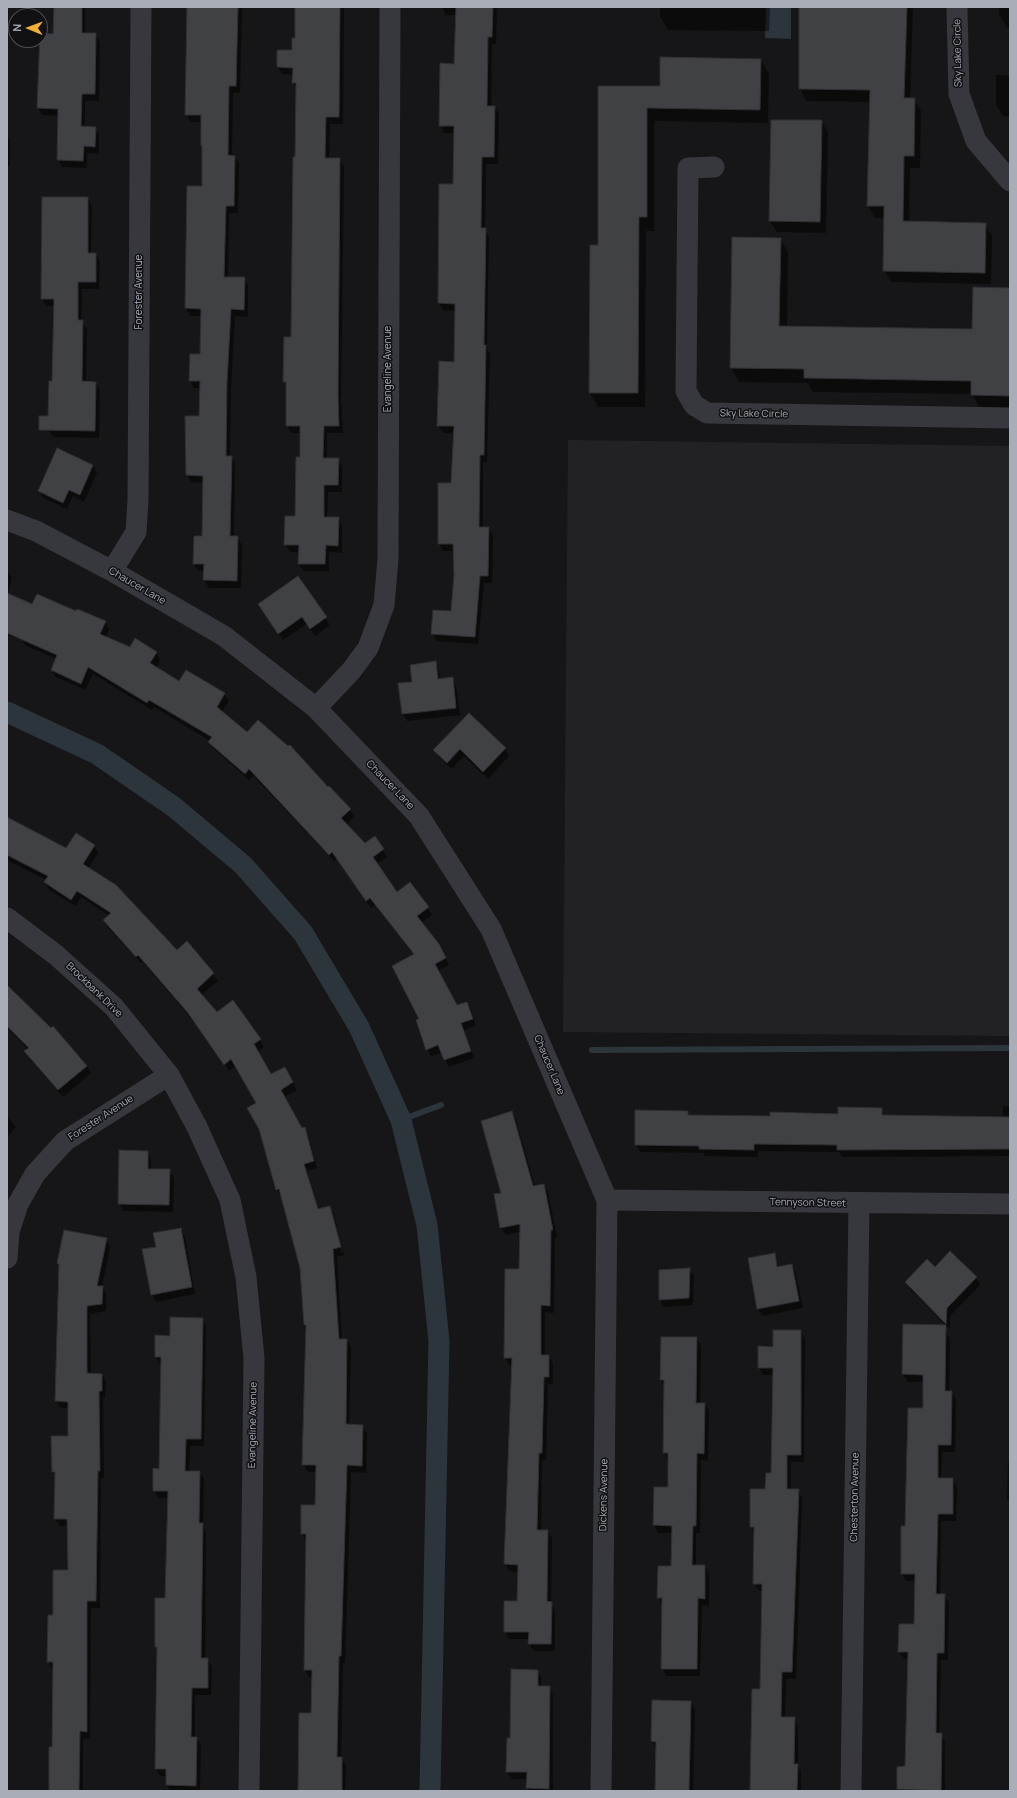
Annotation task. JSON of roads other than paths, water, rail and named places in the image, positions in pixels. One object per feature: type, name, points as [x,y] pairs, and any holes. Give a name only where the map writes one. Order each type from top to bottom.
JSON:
[{"type":"street","name":"Forester Avenue","points":[[112,571],[136,532],[138,500],[141,7]]},
{"type":"street","name":"Evangeline Avenue","points":[[316,708],[351,671],[368,648],[384,605],[388,551],[390,7]]},
{"type":"street","name":"Sky Lake Circle","points":[[957,7],[959,94],[976,141],[1010,180]]},
{"type":"street","name":"Sky Lake Circle","points":[[714,167],[688,168],[686,391],[694,405],[707,414],[1010,418]]},
{"type":"street","name":"Chaucer Lane","points":[[7,520],[36,531],[112,571],[224,636],[316,708],[419,816],[491,929],[607,1200]]},
{"type":"street","name":"Brockbank Drive","points":[[7,918],[56,955],[114,1007],[169,1075]]},
{"type":"street","name":"Forester Avenue","points":[[7,1258],[10,1232],[18,1204],[35,1174],[65,1142],[169,1075]]},
{"type":"street","name":"Evangeline Avenue","points":[[169,1075],[198,1127],[230,1200],[246,1278],[254,1358],[249,1791]]},
{"type":"street","name":"Tennyson Street","points":[[607,1200],[1010,1204]]},
{"type":"street","name":"Dickens Avenue","points":[[601,1791],[607,1200]]},
{"type":"street","name":"Chesterton Avenue","points":[[851,1791],[859,1203]]},
{"type":"waterway","points":[[7,712],[97,754],[174,807],[243,865],[303,933],[359,1027],[401,1120],[427,1225],[439,1341],[430,1791]]},
{"type":"waterway","points":[[592,1050],[1010,1048]]},
{"type":"waterway","points":[[401,1120],[441,1105]]}]
